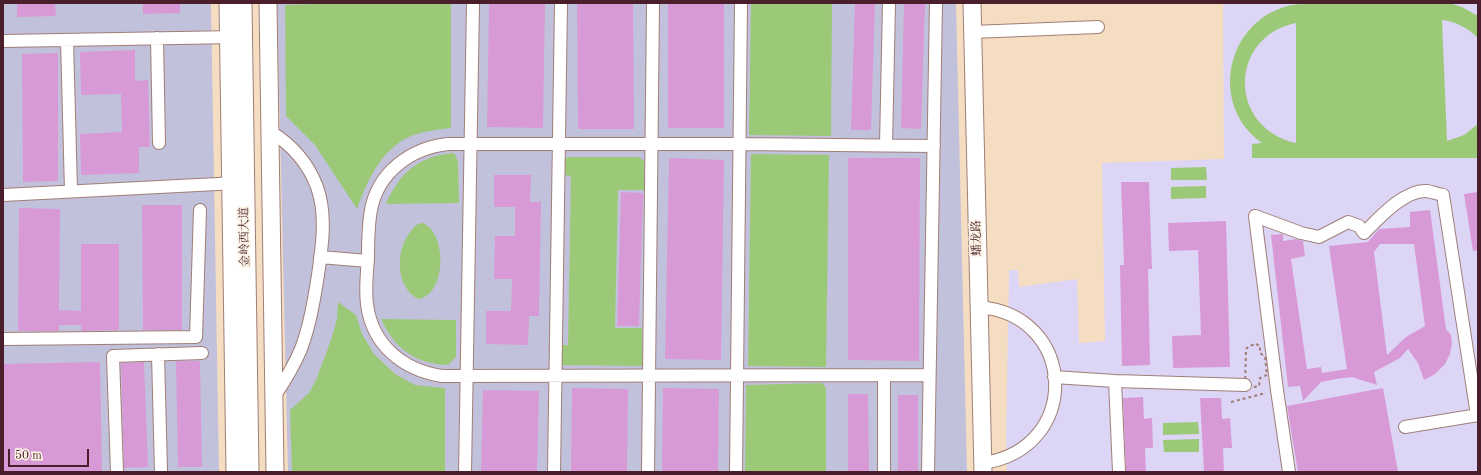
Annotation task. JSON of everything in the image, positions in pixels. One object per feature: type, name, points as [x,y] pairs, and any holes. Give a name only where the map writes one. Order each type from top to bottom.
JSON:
[{"type":"main road","name":"金岭西大道","points":[[242,3],[236,37],[238,183],[249,472]]},
{"type":"main road","name":"金岭西大道","points":[[254,3],[260,472]]},
{"type":"street","points":[[3,42],[236,37],[228,3]]},
{"type":"street","points":[[268,3],[275,472]]},
{"type":"street","points":[[466,472],[473,3]]},
{"type":"street","points":[[554,472],[561,3]]},
{"type":"street","points":[[648,472],[653,3]]},
{"type":"street","points":[[736,472],[741,3]]},
{"type":"street","points":[[886,146],[889,3]]},
{"type":"street","points":[[928,472],[936,3]]},
{"type":"street","name":"蟠龙路","points":[[972,3],[978,307],[983,467]]},
{"type":"street","points":[[972,32],[1098,27]]},
{"type":"street","points":[[157,38],[159,143]]},
{"type":"street","points":[[67,40],[71,191]]},
{"type":"street","points":[[271,132],[290,146],[299,155],[309,170],[317,187],[323,220],[320,257],[311,315],[306,333],[293,366],[274,397]]},
{"type":"street","points":[[929,374],[442,376],[421,371],[402,361],[386,346],[374,327],[366,294],[371,208],[379,187],[393,168],[410,155],[429,147],[448,144],[934,146]]},
{"type":"street","points":[[3,195],[238,183],[234,472]]},
{"type":"street","points":[[1289,472],[1255,216],[1301,233],[1319,237],[1348,222],[1359,226],[1364,233],[1390,209],[1409,195],[1426,191],[1442,195],[1478,415],[1405,427]]},
{"type":"street","points":[[3,339],[196,337],[200,210]]},
{"type":"street","points":[[320,257],[368,261]]},
{"type":"street","points":[[978,307],[989,308],[1010,314],[1028,326],[1042,342],[1052,361],[1055,394],[1053,404],[1045,424],[1031,441],[1014,454],[993,461],[983,467]]},
{"type":"street","points":[[117,472],[113,356],[202,353]]},
{"type":"street","points":[[158,354],[161,472]]},
{"type":"street","points":[[884,375],[884,472]]},
{"type":"street","points":[[1054,377],[1115,381],[1245,385]]},
{"type":"street","points":[[1115,381],[1119,472]]},
{"type":"path","points":[[1256,344],[1260,346],[1260,353],[1265,357],[1267,375],[1260,378],[1259,386],[1255,387],[1245,385],[1246,349],[1249,346],[1256,344]]},
{"type":"path","points":[[1231,402],[1277,390]]},
{"type":"shaded area","points":[[3,3],[211,3],[219,472],[3,472]]},
{"type":"shaded area","points":[[277,3],[956,3],[967,472],[288,472]]},
{"type":"shaded area","points":[[1227,3],[1478,3],[1478,472],[1007,472],[1006,440],[1009,270],[1018,270],[1019,287],[1077,279],[1079,343],[1105,341],[1102,163],[1224,159],[1223,5]]},
{"type":"green space","points":[[451,3],[451,128],[414,135],[394,146],[374,170],[357,209],[315,145],[286,116],[285,5]]},
{"type":"green space","points":[[751,3],[832,3],[831,136],[749,135]]},
{"type":"green space","points":[[1449,3],[1462,7],[1478,16],[1478,38],[1461,26],[1442,20],[1447,141],[1464,135],[1478,124],[1478,158],[1252,158],[1252,144],[1262,143],[1246,128],[1235,110],[1231,90],[1231,70],[1236,50],[1247,33],[1262,18],[1286,6],[1300,4]],"holes":[[[1296,23],[1296,143],[1274,134],[1258,120],[1248,102],[1245,83],[1248,63],[1258,46],[1274,32]]]},
{"type":"green space","points":[[454,153],[458,161],[459,203],[386,204],[398,183],[412,168],[431,158]]},
{"type":"green space","points":[[751,154],[829,155],[826,367],[748,366]]},
{"type":"green space","points":[[568,157],[639,157],[644,161],[644,190],[618,190],[615,328],[642,328],[642,366],[560,365],[560,345],[568,345],[571,176],[564,175],[564,160]]},
{"type":"green space","points":[[1206,167],[1207,180],[1171,180],[1171,168]]},
{"type":"green space","points":[[1206,186],[1206,198],[1171,199],[1171,187]]},
{"type":"green space","points":[[423,223],[431,229],[437,239],[440,251],[440,264],[438,277],[434,287],[427,295],[418,299],[410,293],[401,277],[400,257],[402,248],[411,231],[419,224]]},
{"type":"green space","points":[[338,302],[356,315],[362,334],[374,354],[395,374],[415,385],[445,388],[445,472],[292,472],[290,410],[309,393],[316,380],[332,337],[337,319]]},
{"type":"green space","points":[[381,319],[456,320],[456,357],[448,365],[436,364],[416,358],[399,346],[386,329]]},
{"type":"green space","points":[[822,383],[826,388],[826,472],[745,472],[746,385]]},
{"type":"green space","points":[[1198,422],[1199,434],[1163,435],[1163,423]]},
{"type":"green space","points":[[1199,439],[1199,452],[1164,452],[1163,440]]},
{"type":"building","points":[[17,3],[55,3],[56,16],[17,17]]},
{"type":"building","points":[[143,3],[180,3],[180,13],[143,14]]},
{"type":"building","points":[[489,3],[545,3],[543,128],[487,127]]},
{"type":"building","points":[[577,3],[633,3],[634,129],[578,129]]},
{"type":"building","points":[[668,3],[724,3],[724,128],[668,128]]},
{"type":"building","points":[[855,3],[875,3],[871,130],[851,130]]},
{"type":"building","points":[[904,3],[925,3],[921,129],[901,128]]},
{"type":"building","points":[[135,50],[135,81],[148,80],[150,147],[139,147],[139,173],[81,175],[80,134],[122,132],[121,94],[81,95],[80,52]]},
{"type":"building","points":[[58,53],[58,181],[23,182],[22,54]]},
{"type":"building","points":[[669,158],[724,160],[721,360],[665,359]]},
{"type":"building","points":[[848,158],[920,158],[919,361],[848,360]]},
{"type":"building","points":[[494,175],[531,175],[530,202],[541,202],[539,316],[529,316],[528,345],[486,344],[486,311],[511,311],[512,279],[494,279],[495,236],[515,236],[515,207],[494,207]]},
{"type":"building","points":[[1121,182],[1149,182],[1152,269],[1148,269],[1150,365],[1122,366],[1120,265],[1124,265]]},
{"type":"building","points":[[621,192],[643,193],[639,326],[617,326]]},
{"type":"building","points":[[1478,192],[1478,250],[1473,251],[1464,194]]},
{"type":"building","points":[[142,205],[182,205],[182,330],[143,330]]},
{"type":"building","points":[[19,208],[60,209],[59,310],[81,311],[81,244],[119,244],[119,330],[81,331],[81,325],[59,325],[59,331],[18,331]]},
{"type":"building","points":[[1430,210],[1446,329],[1451,335],[1452,344],[1450,354],[1445,364],[1435,374],[1424,380],[1418,363],[1408,349],[1400,358],[1374,372],[1377,385],[1352,377],[1321,382],[1303,401],[1300,386],[1288,387],[1271,235],[1283,234],[1283,241],[1296,239],[1303,241],[1305,256],[1291,259],[1307,369],[1321,367],[1322,373],[1347,369],[1329,246],[1368,242],[1379,229],[1410,227],[1410,212]],"holes":[[[1380,244],[1414,244],[1425,326],[1406,337],[1387,355],[1374,252]]]},
{"type":"building","points":[[1226,221],[1230,367],[1173,368],[1172,336],[1201,335],[1198,250],[1169,251],[1168,223]]},
{"type":"building","points":[[176,361],[200,361],[202,467],[178,467]]},
{"type":"building","points":[[100,362],[102,472],[3,472],[3,364]]},
{"type":"building","points":[[144,362],[148,467],[124,468],[121,363]]},
{"type":"building","points":[[572,388],[628,389],[627,472],[571,472]]},
{"type":"building","points":[[663,388],[719,389],[718,472],[662,472]]},
{"type":"building","points":[[1383,388],[1398,472],[1298,472],[1287,406]]},
{"type":"building","points":[[483,390],[539,391],[537,472],[481,472]]},
{"type":"building","points":[[848,394],[868,394],[869,472],[848,472]]},
{"type":"building","points":[[898,395],[918,395],[918,472],[898,472]]},
{"type":"building","points":[[1143,397],[1144,419],[1152,418],[1153,448],[1145,448],[1146,472],[1126,472],[1123,398]]},
{"type":"building","points":[[1200,398],[1221,398],[1222,419],[1230,418],[1232,448],[1223,448],[1224,472],[1204,472]]}]
